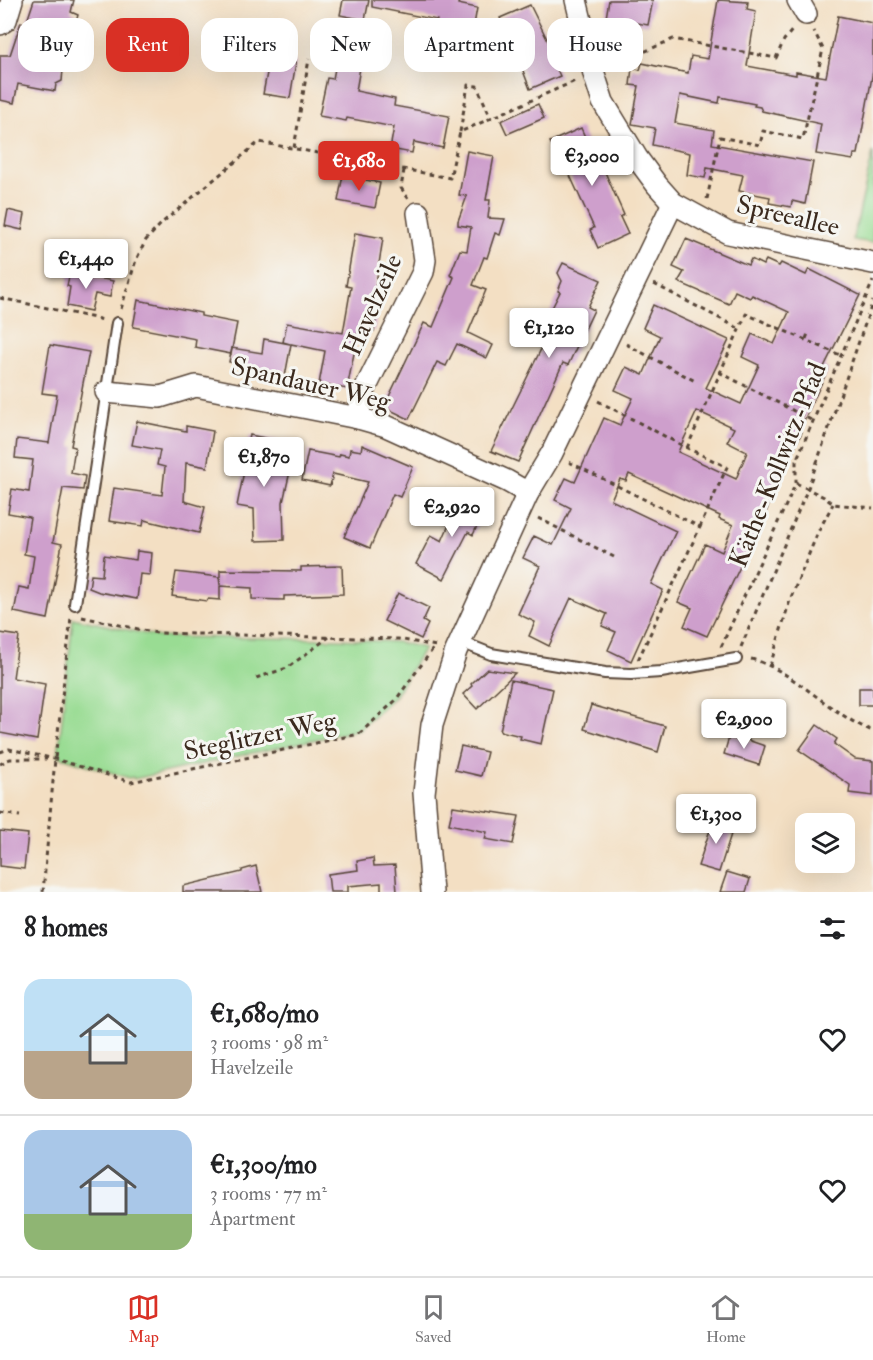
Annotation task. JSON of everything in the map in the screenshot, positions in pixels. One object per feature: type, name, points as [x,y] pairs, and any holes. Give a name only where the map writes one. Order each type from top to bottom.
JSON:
[{"type":"street","points":[[0,24],[6,20],[12,0]]},
{"type":"street","name":"Spreeallee","points":[[576,0],[603,102],[621,134],[657,185],[673,203],[728,233],[873,263]]},
{"type":"street","points":[[432,892],[424,793],[432,725],[453,644],[524,501],[552,453],[673,203]]},
{"type":"street","name":"Havelzeile","points":[[358,418],[362,395],[423,272],[425,260],[418,213]]},
{"type":"street","name":"Spandauer Weg","points":[[106,392],[160,397],[196,386],[358,418],[386,426],[507,481],[524,501]]},
{"type":"lane","points":[[73,609],[117,323]]},
{"type":"lane","points":[[453,644],[491,654],[605,673],[661,672],[736,659]]},
{"type":"path","points":[[460,132],[673,39],[776,58],[802,7]]},
{"type":"path","points":[[701,218],[706,205],[720,137],[760,145],[763,130],[803,139],[823,49],[802,7]]},
{"type":"path","points":[[294,148],[309,59]]},
{"type":"path","points":[[0,298],[117,323],[136,260],[146,240],[163,222],[259,142],[450,178],[468,85],[477,86],[490,118]]},
{"type":"path","points":[[404,170],[401,188],[418,213]]},
{"type":"path","points":[[637,276],[740,329]]},
{"type":"path","name":"Käthe-Kollwitz-Pfad","points":[[714,662],[796,483],[796,461],[873,281]]},
{"type":"path","points":[[873,301],[808,488],[736,659],[751,659],[770,666],[848,718],[873,731]]},
{"type":"path","points":[[687,448],[746,314],[840,355]]},
{"type":"path","points":[[806,339],[809,332]]},
{"type":"path","points":[[608,334],[697,382]]},
{"type":"path","points":[[719,372],[813,421]]},
{"type":"path","points":[[581,391],[687,448],[727,466],[631,674]]},
{"type":"path","points":[[552,453],[700,527]]},
{"type":"path","points":[[796,483],[833,504],[873,508]]},
{"type":"path","points":[[524,501],[614,556]]},
{"type":"path","points":[[770,666],[790,600],[818,532],[833,504]]},
{"type":"path","points":[[43,892],[55,759],[73,609],[157,633],[398,639],[435,646],[453,644]]},
{"type":"path","points":[[256,678],[287,668],[329,637]]},
{"type":"path","name":"Steglitzer Weg","points":[[0,752],[9,749],[55,759],[131,782],[358,734],[395,701],[435,646]]},
{"type":"path","name":"Steglitzer Weg","points":[[0,764],[10,759],[55,759]]},
{"type":"path","points":[[0,813],[20,816]]},
{"type":"green space","points":[[873,152],[873,243],[853,240]]},
{"type":"green space","points":[[73,618],[160,637],[338,639],[397,642],[424,648],[394,697],[358,730],[134,779],[58,756]]},
{"type":"building","points":[[34,0],[74,0],[71,12],[78,15],[77,18],[28,18]]},
{"type":"building","points":[[343,0],[369,0],[365,18],[340,15]]},
{"type":"building","points":[[372,0],[459,0],[458,4],[477,8],[475,18],[427,18],[372,7]]},
{"type":"building","points":[[609,0],[653,0],[648,25],[643,24],[643,18],[606,18]]},
{"type":"building","points":[[718,0],[748,2],[747,9],[756,11],[747,66],[796,75],[796,72],[826,77],[838,16],[873,23],[873,71],[858,154],[854,154],[853,160],[816,154],[821,124],[762,111],[760,107],[754,106],[755,104],[720,97],[719,103],[680,95],[675,123],[714,130],[712,144],[813,162],[805,204],[792,201],[791,207],[769,203],[770,197],[739,191],[743,175],[707,168],[705,178],[687,175],[690,153],[652,145],[655,128],[632,124],[639,86],[630,85],[632,72],[643,72],[643,63],[688,73],[691,56],[708,59]]},
{"type":"building","points":[[530,5],[547,39],[547,72],[558,72],[560,76],[530,89],[524,72],[535,72],[535,18],[500,18]]},
{"type":"building","points":[[18,31],[18,72],[63,72],[62,81],[56,84],[55,91],[18,84],[14,103],[0,100],[0,55],[10,55]]},
{"type":"building","points":[[267,72],[294,72],[290,98],[263,94]]},
{"type":"building","points":[[334,72],[359,72],[356,91],[395,99],[394,106],[449,116],[443,148],[414,142],[412,153],[390,149],[394,127],[347,118],[346,121],[319,116],[327,78],[333,79]]},
{"type":"building","points":[[538,104],[544,118],[507,134],[501,121]]},
{"type":"building","points":[[581,128],[589,146],[593,145],[624,215],[620,217],[628,234],[598,248],[590,230],[594,228],[562,158],[558,160],[550,142]]},
{"type":"building","points":[[467,151],[494,156],[486,200],[490,200],[488,218],[505,219],[500,235],[495,233],[487,258],[484,257],[473,285],[486,290],[468,333],[493,345],[487,358],[457,344],[446,366],[437,362],[409,419],[384,407],[424,323],[433,327],[454,277],[450,275],[460,250],[467,251],[471,227],[458,225],[458,221],[467,196],[459,195]]},
{"type":"building","points":[[343,175],[380,183],[375,208],[338,201]]},
{"type":"building","points":[[8,210],[25,214],[22,230],[5,226]]},
{"type":"building","points":[[355,233],[383,238],[374,296],[380,297],[374,331],[359,328],[347,389],[319,384],[325,351],[291,344],[284,382],[257,377],[259,368],[229,362],[232,348],[262,353],[264,339],[290,344],[283,342],[287,323],[343,333],[351,287],[346,286]]},
{"type":"building","points":[[686,239],[748,265],[751,259],[763,265],[766,260],[779,266],[781,263],[806,275],[809,269],[860,295],[824,367],[828,369],[799,431],[802,432],[751,548],[707,636],[684,626],[692,608],[678,602],[705,544],[722,552],[733,525],[719,519],[720,516],[629,474],[626,481],[620,479],[611,500],[676,531],[651,584],[663,590],[631,661],[608,650],[616,632],[602,626],[607,614],[571,598],[549,646],[529,636],[535,622],[518,614],[540,566],[523,558],[534,536],[553,545],[571,508],[555,500],[566,478],[575,482],[604,418],[620,425],[633,398],[615,390],[626,367],[643,375],[660,336],[643,328],[653,305],[729,340],[706,388],[741,404],[759,365],[742,357],[752,334],[774,344],[789,312],[752,295],[750,298],[735,291],[729,304],[678,282],[684,272],[673,267]],"holes":[[[697,411],[734,428],[727,442],[747,452],[736,479],[678,452]]]},
{"type":"building","points":[[563,263],[601,280],[588,307],[594,310],[568,365],[563,363],[518,462],[491,451],[544,343],[541,341],[552,318],[548,316],[560,292],[558,291],[562,281],[558,273]]},
{"type":"building","points":[[70,272],[113,281],[110,297],[95,294],[91,311],[67,306]]},
{"type":"building","points":[[138,300],[237,323],[231,354],[195,347],[196,339],[133,327]]},
{"type":"building","points":[[50,345],[89,352],[71,446],[75,447],[71,473],[85,476],[83,490],[63,488],[53,542],[62,544],[48,619],[14,612],[19,587],[29,589],[34,556],[24,554],[30,517],[8,513],[12,489],[29,492],[33,460],[15,458],[17,439],[49,443],[57,395],[42,393]]},
{"type":"building","points":[[137,421],[186,431],[186,426],[213,431],[207,467],[186,463],[184,501],[205,507],[199,533],[144,520],[143,526],[109,521],[114,488],[162,495],[165,467],[157,465],[160,450],[132,445]]},
{"type":"building","points":[[250,435],[280,441],[274,464],[291,467],[283,502],[284,540],[255,541],[254,509],[237,506]]},
{"type":"building","points":[[362,445],[413,467],[400,497],[393,494],[370,548],[344,537],[368,482],[333,474],[330,486],[302,480],[308,451],[339,457],[340,454],[349,456],[350,449],[361,451]]},
{"type":"building","points":[[462,495],[486,506],[473,535],[468,532],[444,579],[416,564],[431,535],[442,541]]},
{"type":"building","points":[[137,551],[152,553],[150,575],[140,574],[137,599],[89,588],[91,575],[102,576],[104,555],[136,560]]},
{"type":"building","points":[[342,566],[343,594],[284,596],[284,600],[252,599],[252,588],[220,586],[220,600],[208,599],[207,601],[172,596],[176,572],[219,577],[220,585],[220,570],[301,571],[301,567]]},
{"type":"building","points":[[398,593],[429,608],[423,621],[428,624],[421,639],[384,621]]},
{"type":"building","points":[[0,633],[19,636],[13,678],[45,684],[37,740],[0,733]]},
{"type":"building","points":[[487,669],[515,673],[477,709],[463,694]]},
{"type":"building","points":[[511,680],[553,689],[541,744],[500,731]]},
{"type":"building","points":[[859,688],[873,688],[873,705],[859,705]]},
{"type":"building","points":[[591,705],[665,726],[658,752],[584,729]]},
{"type":"building","points":[[817,725],[837,739],[834,744],[855,759],[873,761],[873,796],[849,793],[850,785],[799,750]]},
{"type":"building","points":[[730,734],[765,746],[759,765],[724,754]]},
{"type":"building","points":[[461,746],[487,752],[481,776],[455,770]]},
{"type":"building","points":[[453,806],[519,816],[513,844],[485,839],[487,832],[449,824]]},
{"type":"building","points":[[715,815],[729,819],[726,829],[732,831],[719,872],[698,866]]},
{"type":"building","points":[[0,831],[28,834],[24,869],[0,866]]},
{"type":"building","points":[[373,858],[374,866],[395,865],[397,892],[381,892],[381,883],[348,886],[348,892],[330,892],[328,874],[358,870],[357,861]]},
{"type":"building","points":[[256,866],[262,892],[183,892],[183,886],[242,872],[242,870]]},
{"type":"building","points":[[727,872],[750,879],[746,892],[720,892]]}]
